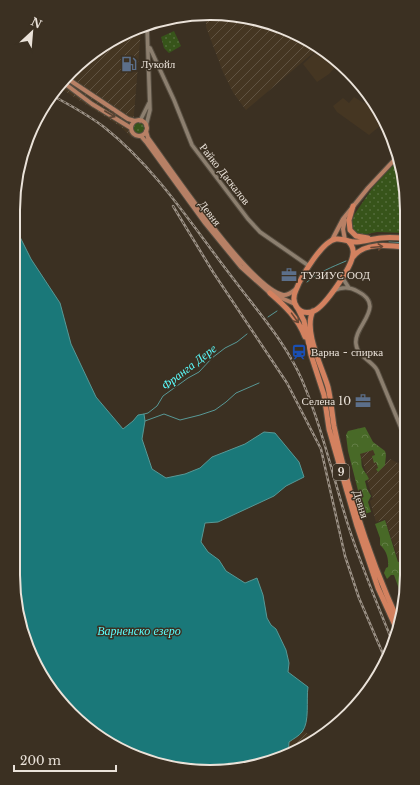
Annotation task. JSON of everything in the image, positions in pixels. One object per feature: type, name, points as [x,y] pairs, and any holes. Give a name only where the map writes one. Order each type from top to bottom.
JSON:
[{"type":"highway","points":[[353,206],[349,223],[351,233],[359,238],[400,238]]},
{"type":"highway","points":[[295,304],[294,297],[296,289],[309,266],[323,248],[332,240],[340,239],[355,242],[379,238]]},
{"type":"highway","points":[[347,241],[352,247],[353,258]]},
{"type":"highway","points":[[298,309],[313,311],[319,307],[332,292],[358,251],[368,248],[400,247]]},
{"type":"highway","points":[[270,293],[296,318],[303,330],[310,349]]},
{"type":"highway","name":"9","points":[[295,304],[298,309]]},
{"type":"highway","name":"Девня","points":[[298,309],[304,321],[310,349],[324,395],[329,428],[357,526],[378,588],[394,623]]},
{"type":"highway","name":"Девня","points":[[313,311],[310,317],[316,356],[330,398],[344,468],[382,585],[396,615]]},
{"type":"main road","points":[[67,85],[92,104],[131,128],[133,133],[138,136],[141,136],[146,132],[146,126],[138,121],[128,119],[72,80]]},
{"type":"main road","points":[[131,128],[138,121]]},
{"type":"main road","name":"Девня","points":[[146,132],[148,138],[209,221],[252,273],[280,294],[288,295],[296,289]]},
{"type":"main road","name":"Девня","points":[[141,136],[232,258],[256,282],[270,293],[295,304]]},
{"type":"main road","points":[[332,240],[353,206],[394,160]]},
{"type":"main road","points":[[346,216],[343,229],[347,241]]},
{"type":"street","points":[[146,126],[150,112],[147,31]]},
{"type":"street","name":"Райко Даскалов","points":[[148,47],[150,48],[174,100],[192,145],[248,219],[260,232],[309,266]]},
{"type":"street","points":[[138,121],[149,102]]},
{"type":"street","points":[[342,277],[349,288]]},
{"type":"street","points":[[332,292],[341,288],[349,288],[358,291],[365,296],[370,306],[369,315],[356,338],[356,346],[359,352],[377,370],[400,426]]},
{"type":"shaded area","points":[[206,20],[222,20],[259,26],[283,34],[315,51],[246,110],[234,94],[223,72],[206,27]]},
{"type":"shaded area","points":[[141,33],[132,138],[121,127],[63,90],[94,59],[115,45]]},
{"type":"shaded area","points":[[316,52],[335,67],[329,74],[317,82],[303,64]]},
{"type":"shaded area","points":[[354,97],[364,103],[366,101],[380,126],[369,135],[337,112],[333,106],[343,98],[349,103]]},
{"type":"shaded area","points":[[373,449],[375,455],[372,456],[376,462],[378,468],[376,469],[378,472],[390,459],[400,464],[400,563],[385,519],[376,522],[370,501],[373,499],[367,480],[369,479],[360,454]]},
{"type":"shaded area","points":[[303,731],[312,736],[289,748],[289,742]]},
{"type":"green space","points":[[174,31],[181,46],[169,53],[164,48],[161,37]]},
{"type":"green space","points":[[137,123],[141,123],[143,124],[143,132],[137,133],[134,130],[134,126]]},
{"type":"green space","points":[[394,164],[400,198],[400,233],[377,232],[362,235],[358,234],[352,229],[354,215],[373,187]]},
{"type":"green space","points":[[365,427],[373,442],[385,451],[386,455],[385,465],[378,472],[376,469],[378,468],[376,462],[374,463],[372,456],[375,455],[373,450],[360,454],[362,467],[369,479],[365,481],[371,496],[368,502],[371,512],[364,514],[348,451],[346,435],[348,431]]},
{"type":"green space","points":[[385,520],[398,562],[400,562],[399,590],[394,575],[391,575],[387,579],[384,573],[388,567],[387,554],[380,545],[380,538],[375,524]]},
{"type":"water","name":"Варненско езеро","points":[[20,237],[31,259],[60,303],[71,344],[96,397],[123,429],[138,415],[144,414],[145,421],[142,439],[152,469],[166,478],[185,474],[200,468],[212,457],[245,444],[264,432],[275,433],[299,462],[304,477],[286,486],[274,496],[218,522],[205,523],[201,542],[208,552],[219,560],[226,571],[245,583],[257,578],[263,595],[267,618],[271,625],[276,629],[286,650],[289,663],[288,672],[308,687],[306,723],[301,733],[289,742],[289,748],[283,751],[259,759],[222,765],[198,765],[161,759],[137,751],[115,740],[94,726],[59,691],[45,670],[34,648],[26,624],[20,587]]},
{"type":"waterway","name":"Франга Дере","points":[[389,242],[400,243]]},
{"type":"waterway","name":"Франга Дере","points":[[307,282],[321,273],[346,261]]},
{"type":"waterway","name":"Франга Дере","points":[[268,317],[277,311]]},
{"type":"waterway","name":"Франга Дере","points":[[144,414],[148,413],[157,406],[163,396],[199,372],[212,358],[247,334]]},
{"type":"waterway","points":[[145,421],[164,414],[180,420],[200,415],[215,410],[236,393],[259,383]]},
{"type":"railway","points":[[56,98],[79,110],[104,127],[158,180],[272,329],[288,353],[296,366],[309,398],[353,540],[390,636]]},
{"type":"railway","points":[[173,206],[213,272],[287,383],[321,449],[345,556],[359,598],[383,654]]},
{"type":"place","name":"Лукойл","points":[[129,64]]},
{"type":"place","name":"ТУЗИУС ООД","points":[[289,275]]},
{"type":"place","name":"Варна - спирка","points":[[299,352]]},
{"type":"place","name":"Селена 10","points":[[363,401]]}]
